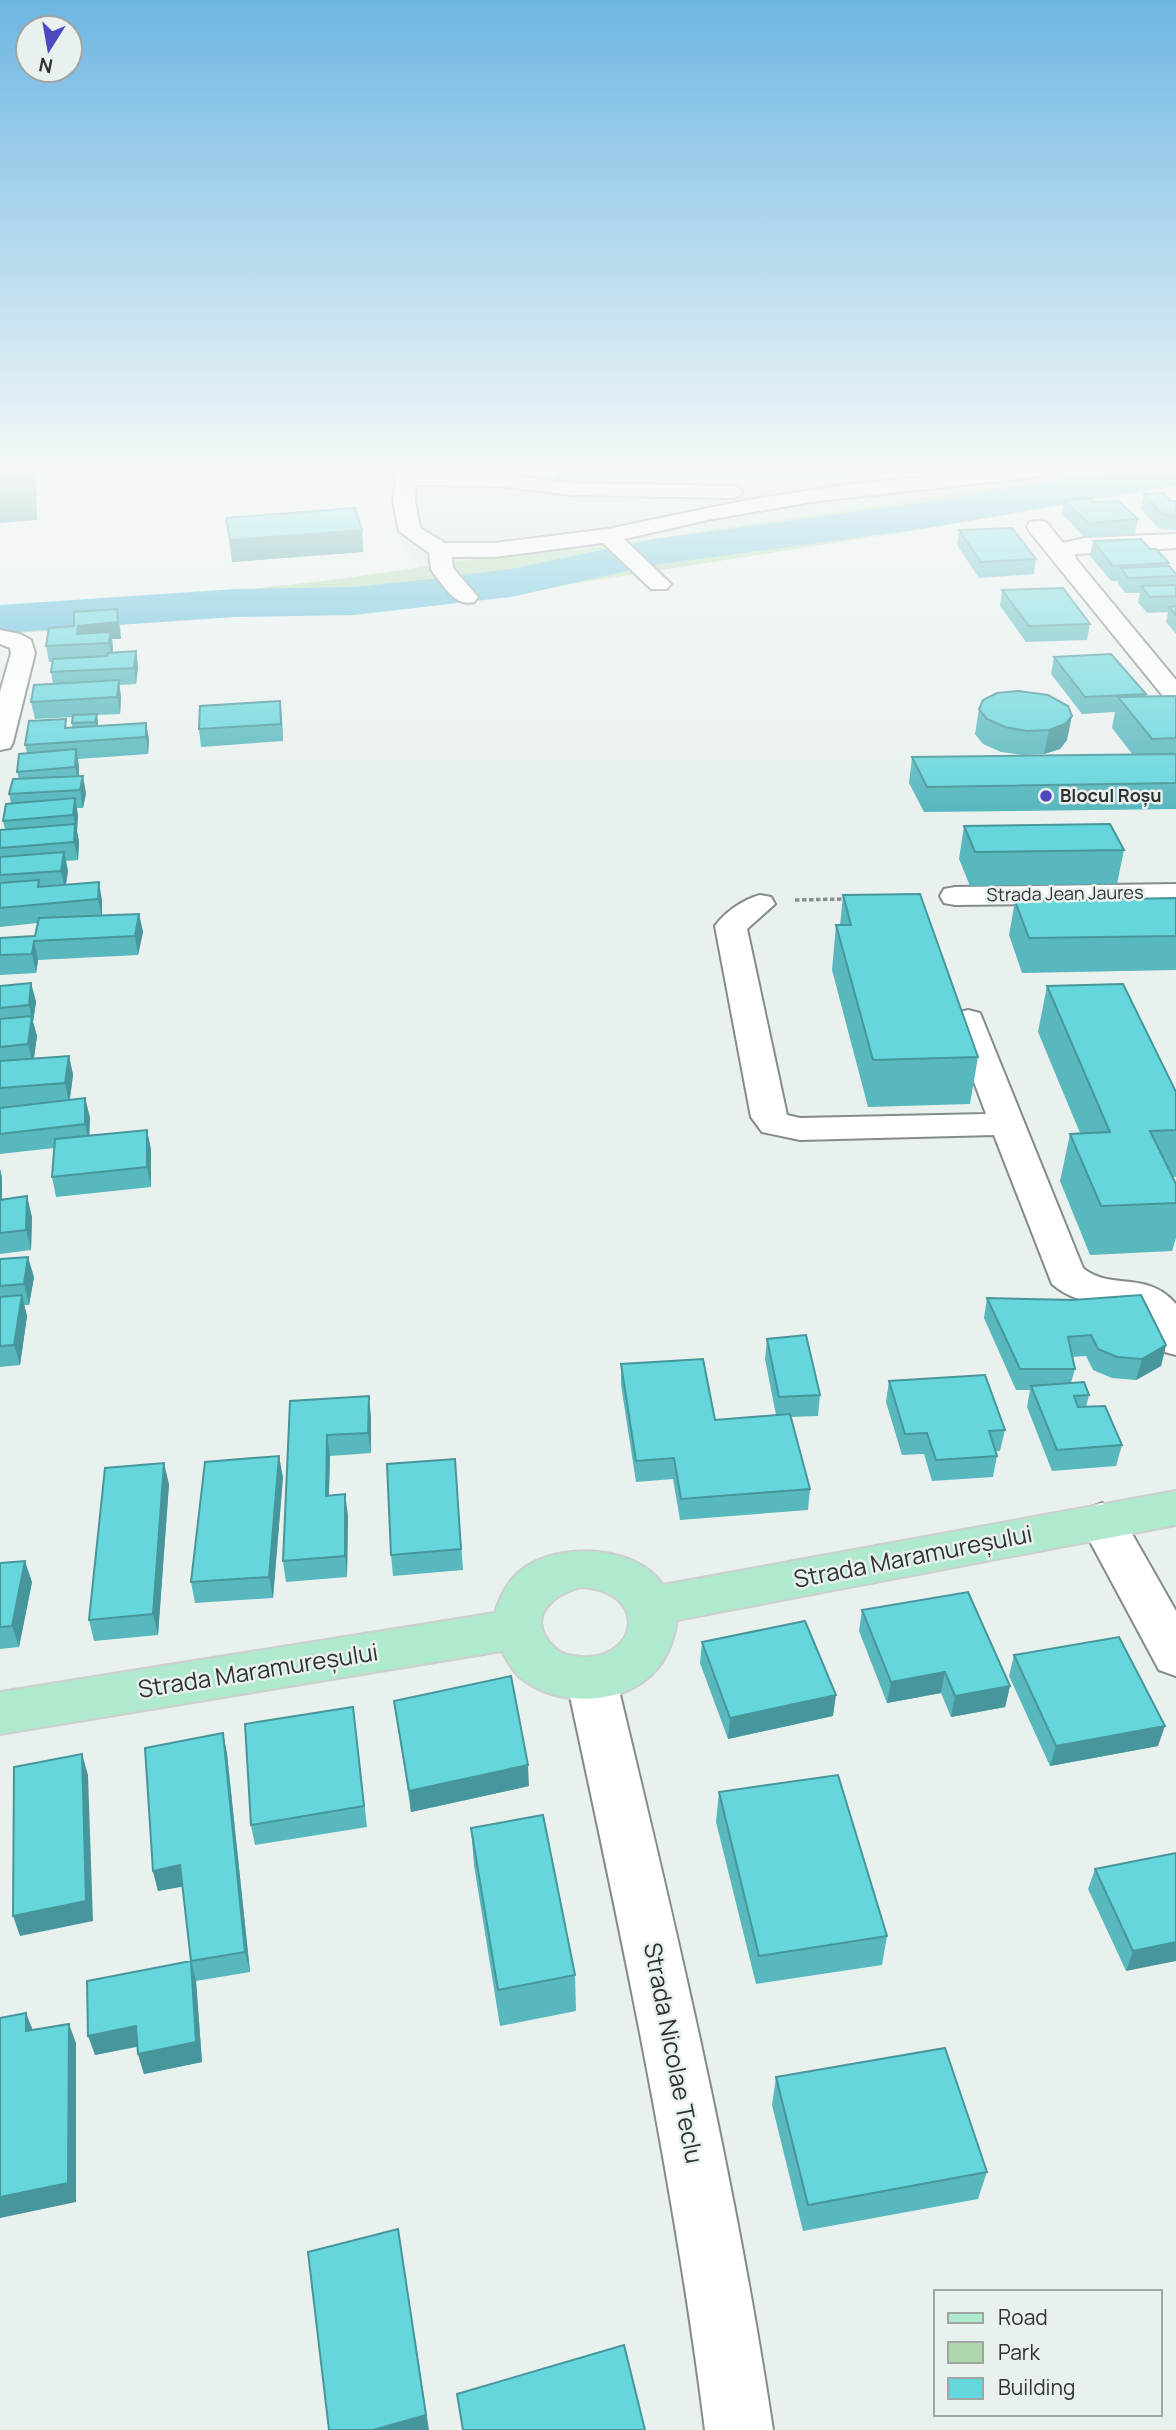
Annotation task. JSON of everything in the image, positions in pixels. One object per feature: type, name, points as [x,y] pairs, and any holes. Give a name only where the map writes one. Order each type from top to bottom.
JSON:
[{"type":"main road","name":"Strada Maramureșului","points":[[650,1606],[1176,1508]]},
{"type":"main road","points":[[578,1568],[603,1570],[624,1577],[640,1590],[650,1606],[654,1624],[650,1642],[638,1658],[620,1671],[591,1678],[575,1679],[553,1673],[535,1662],[523,1646],[517,1629],[518,1611],[527,1594],[541,1581],[560,1572],[578,1568]]},
{"type":"main road","name":"Strada Maramureșului","points":[[0,1713],[517,1629]]},
{"type":"street","points":[[456,582],[466,597]]},
{"type":"street","points":[[1084,582],[1176,696]]},
{"type":"street","points":[[0,637],[22,645],[23,653],[0,742]]},
{"type":"street","name":"Strada Jean Jaures","points":[[955,896],[1176,892]]},
{"type":"street","points":[[760,904],[731,926],[769,1116],[775,1125],[800,1129],[1009,1124]]},
{"type":"street","points":[[968,1020],[1066,1275],[1076,1286],[1090,1291],[1135,1295],[1150,1301],[1163,1315],[1176,1341]]},
{"type":"street","points":[[1102,1521],[1176,1656]]},
{"type":"street","name":"Strada Nicolae Teclu","points":[[591,1678],[671,2028],[728,2340],[739,2430]]},
{"type":"path","points":[[760,904],[846,899]]},
{"type":"green space","points":[[307,582],[581,582],[461,601],[315,611],[144,616],[54,623],[49,631],[0,634],[0,610]]},
{"type":"building","points":[[1176,585],[1176,596],[1150,597],[1141,586]]},
{"type":"building","points":[[1063,588],[1090,624],[1029,626],[1002,590]]},
{"type":"building","points":[[1176,606],[1176,615],[1169,607]]},
{"type":"building","points":[[117,609],[118,622],[78,626],[77,634],[110,632],[109,643],[46,646],[49,628],[74,626],[74,612]]},
{"type":"building","points":[[136,651],[134,668],[51,672],[53,659],[107,656],[108,653]]},
{"type":"building","points":[[1111,654],[1146,694],[1085,697],[1054,657]]},
{"type":"building","points":[[119,680],[117,697],[31,702],[34,685]]},
{"type":"building","points":[[1018,691],[1048,695],[1068,706],[1072,716],[1065,724],[1049,730],[1027,731],[1005,727],[987,719],[979,709],[983,700],[997,693]]},
{"type":"building","points":[[1176,696],[1176,738],[1152,739],[1118,697]]},
{"type":"building","points":[[280,701],[281,724],[199,729],[200,706]]},
{"type":"building","points":[[97,714],[95,722],[72,723],[73,715]]},
{"type":"building","points":[[66,719],[65,728],[146,723],[146,737],[25,745],[29,721]]},
{"type":"building","points":[[76,749],[75,767],[17,772],[19,754]]},
{"type":"building","points":[[1176,754],[1176,783],[927,787],[912,757]]},
{"type":"building","points":[[83,776],[80,790],[9,794],[13,779]]},
{"type":"building","points":[[75,798],[73,815],[3,821],[6,804]]},
{"type":"building","points":[[75,824],[74,842],[0,848],[0,830]]},
{"type":"building","points":[[1110,824],[1124,850],[975,852],[964,826]]},
{"type":"building","points":[[64,852],[61,871],[0,875],[0,857]]},
{"type":"building","points":[[39,880],[38,887],[99,882],[98,899],[0,908],[0,883]]},
{"type":"building","points":[[920,894],[978,1057],[873,1060],[836,925],[851,925],[843,895]]},
{"type":"building","points":[[1176,898],[1176,936],[1029,938],[1015,901]]},
{"type":"building","points":[[139,914],[135,936],[34,941],[32,954],[0,955],[0,938],[35,936],[39,918]]},
{"type":"building","points":[[31,983],[29,1005],[0,1008],[0,986]]},
{"type":"building","points":[[1123,984],[1176,1092],[1176,1130],[1150,1131],[1176,1184],[1176,1203],[1101,1206],[1070,1134],[1110,1132],[1047,986]]},
{"type":"building","points":[[32,1016],[28,1044],[0,1047],[0,1019]]},
{"type":"building","points":[[69,1056],[65,1083],[0,1088],[0,1061]]},
{"type":"building","points":[[85,1098],[85,1124],[0,1134],[0,1108]]},
{"type":"building","points":[[147,1130],[147,1167],[52,1177],[55,1139]]},
{"type":"building","points":[[27,1196],[26,1230],[0,1233],[0,1200]]},
{"type":"building","points":[[28,1257],[24,1284],[0,1286],[0,1259]]},
{"type":"building","points":[[22,1295],[14,1345],[0,1346],[0,1297]]},
{"type":"building","points":[[1141,1295],[1166,1345],[1142,1359],[1117,1357],[1098,1349],[1091,1335],[1068,1337],[1075,1369],[1020,1369],[987,1298],[1073,1300]]},
{"type":"building","points":[[806,1335],[820,1395],[779,1397],[767,1339]]},
{"type":"building","points":[[703,1359],[715,1420],[790,1414],[810,1489],[681,1499],[674,1458],[636,1461],[621,1364]]},
{"type":"building","points":[[985,1375],[1005,1430],[989,1431],[997,1456],[936,1460],[927,1433],[905,1434],[889,1381]]},
{"type":"building","points":[[1084,1382],[1089,1395],[1074,1396],[1078,1407],[1105,1406],[1122,1445],[1057,1450],[1031,1386]]},
{"type":"building","points":[[369,1396],[368,1433],[327,1435],[326,1496],[345,1494],[345,1556],[283,1561],[290,1401]]},
{"type":"building","points":[[279,1456],[269,1577],[191,1582],[205,1462]]},
{"type":"building","points":[[455,1459],[461,1549],[391,1555],[387,1464]]},
{"type":"building","points":[[164,1463],[153,1614],[89,1620],[105,1468]]},
{"type":"building","points":[[25,1561],[12,1626],[0,1627],[0,1563]]},
{"type":"building","points":[[968,1592],[1010,1686],[955,1696],[945,1672],[891,1682],[862,1610]]},
{"type":"building","points":[[805,1621],[836,1695],[730,1718],[702,1642]]},
{"type":"building","points":[[1119,1637],[1165,1726],[1056,1746],[1014,1655]]},
{"type":"building","points":[[511,1676],[528,1765],[409,1791],[394,1701]]},
{"type":"building","points":[[353,1707],[364,1806],[251,1825],[245,1724]]},
{"type":"building","points":[[223,1733],[245,1952],[191,1961],[180,1865],[153,1871],[145,1748]]},
{"type":"building","points":[[82,1754],[86,1901],[13,1916],[14,1767]]},
{"type":"building","points":[[838,1775],[887,1936],[759,1956],[719,1792]]},
{"type":"building","points":[[543,1815],[575,1975],[498,1990],[471,1828]]},
{"type":"building","points":[[1176,1853],[1176,1942],[1133,1951],[1095,1869]]},
{"type":"building","points":[[191,1961],[196,2042],[138,2054],[136,2026],[88,2036],[87,1981]]},
{"type":"building","points":[[26,2013],[26,2031],[69,2024],[68,2183],[0,2197],[0,2018]]},
{"type":"building","points":[[945,2048],[987,2172],[808,2205],[776,2077]]},
{"type":"building","points":[[398,2229],[426,2415],[373,2430],[329,2430],[308,2252]]},
{"type":"building","points":[[624,2345],[645,2430],[463,2430],[457,2394]]},
{"type":"waterway","points":[[0,619],[235,603],[354,601],[514,582]]},
{"type":"place","name":"Blocul Roșu","points":[[1046,796]]}]
